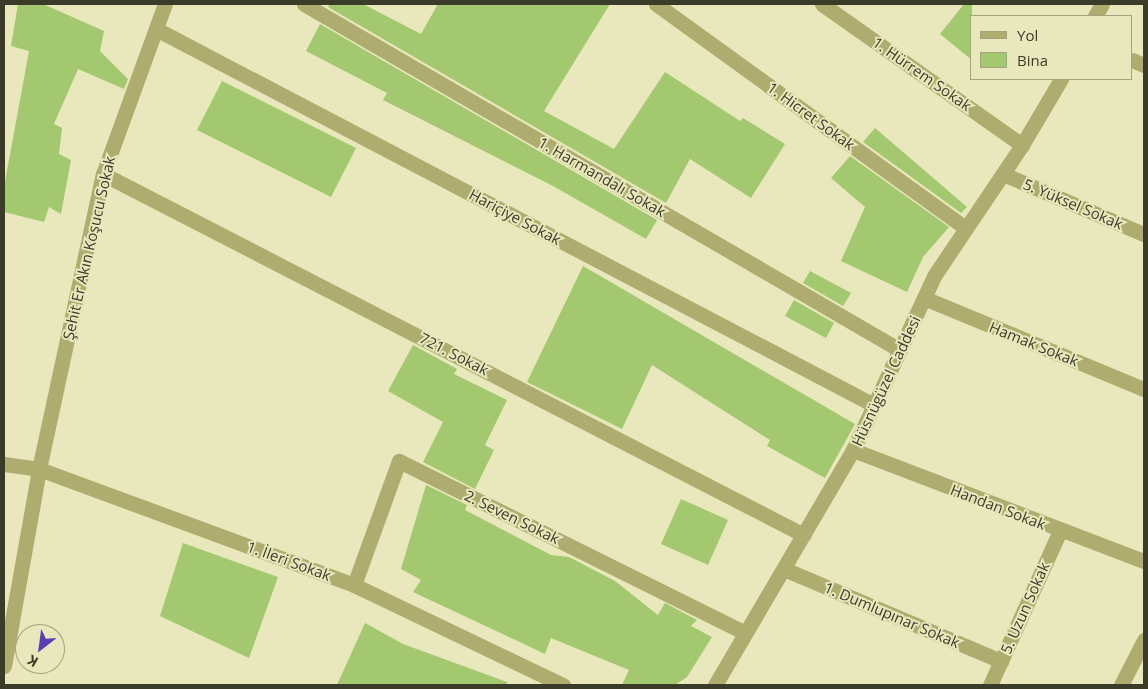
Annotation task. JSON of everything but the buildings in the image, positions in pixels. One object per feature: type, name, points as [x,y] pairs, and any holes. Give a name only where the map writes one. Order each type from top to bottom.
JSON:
[{"type":"street","name":"Şehit Er Akın Koşucu Sokak","points":[[4,666],[39,469],[103,174],[166,4]]},
{"type":"street","name":"1. Harmandalı Sokak","points":[[304,4],[900,350]]},
{"type":"street","name":"1. Hicret Sokak","points":[[656,4],[966,228]]},
{"type":"street","name":"1. Hürrem Sokak","points":[[822,4],[1022,145]]},
{"type":"street","name":"Hariçiye Sokak","points":[[156,29],[874,405]]},
{"type":"street","name":"Hüsnügüzel Caddesi","points":[[715,685],[743,632],[784,569],[853,450],[924,298],[966,228],[1022,145],[1059,80]]},
{"type":"street","name":"721. Sokak","points":[[103,174],[804,535]]},
{"type":"street","name":"5. Yüksel Sokak","points":[[1003,174],[1144,234]]},
{"type":"street","name":"Hamak Sokak","points":[[924,298],[1144,389]]},
{"type":"street","name":"Handan Sokak","points":[[853,450],[1060,532],[1144,561]]},
{"type":"street","name":"2. Seven Sokak","points":[[354,585],[399,461],[743,632]]},
{"type":"street","name":"1. İleri Sokak","points":[[4,464],[39,469],[354,585],[564,685]]},
{"type":"street","name":"5. Uzun Sokak","points":[[990,685],[1060,532]]},
{"type":"street","name":"1. Dumlupınar Sokak","points":[[784,569],[1001,661]]},
{"type":"street","points":[[1121,685],[1144,640]]}]
